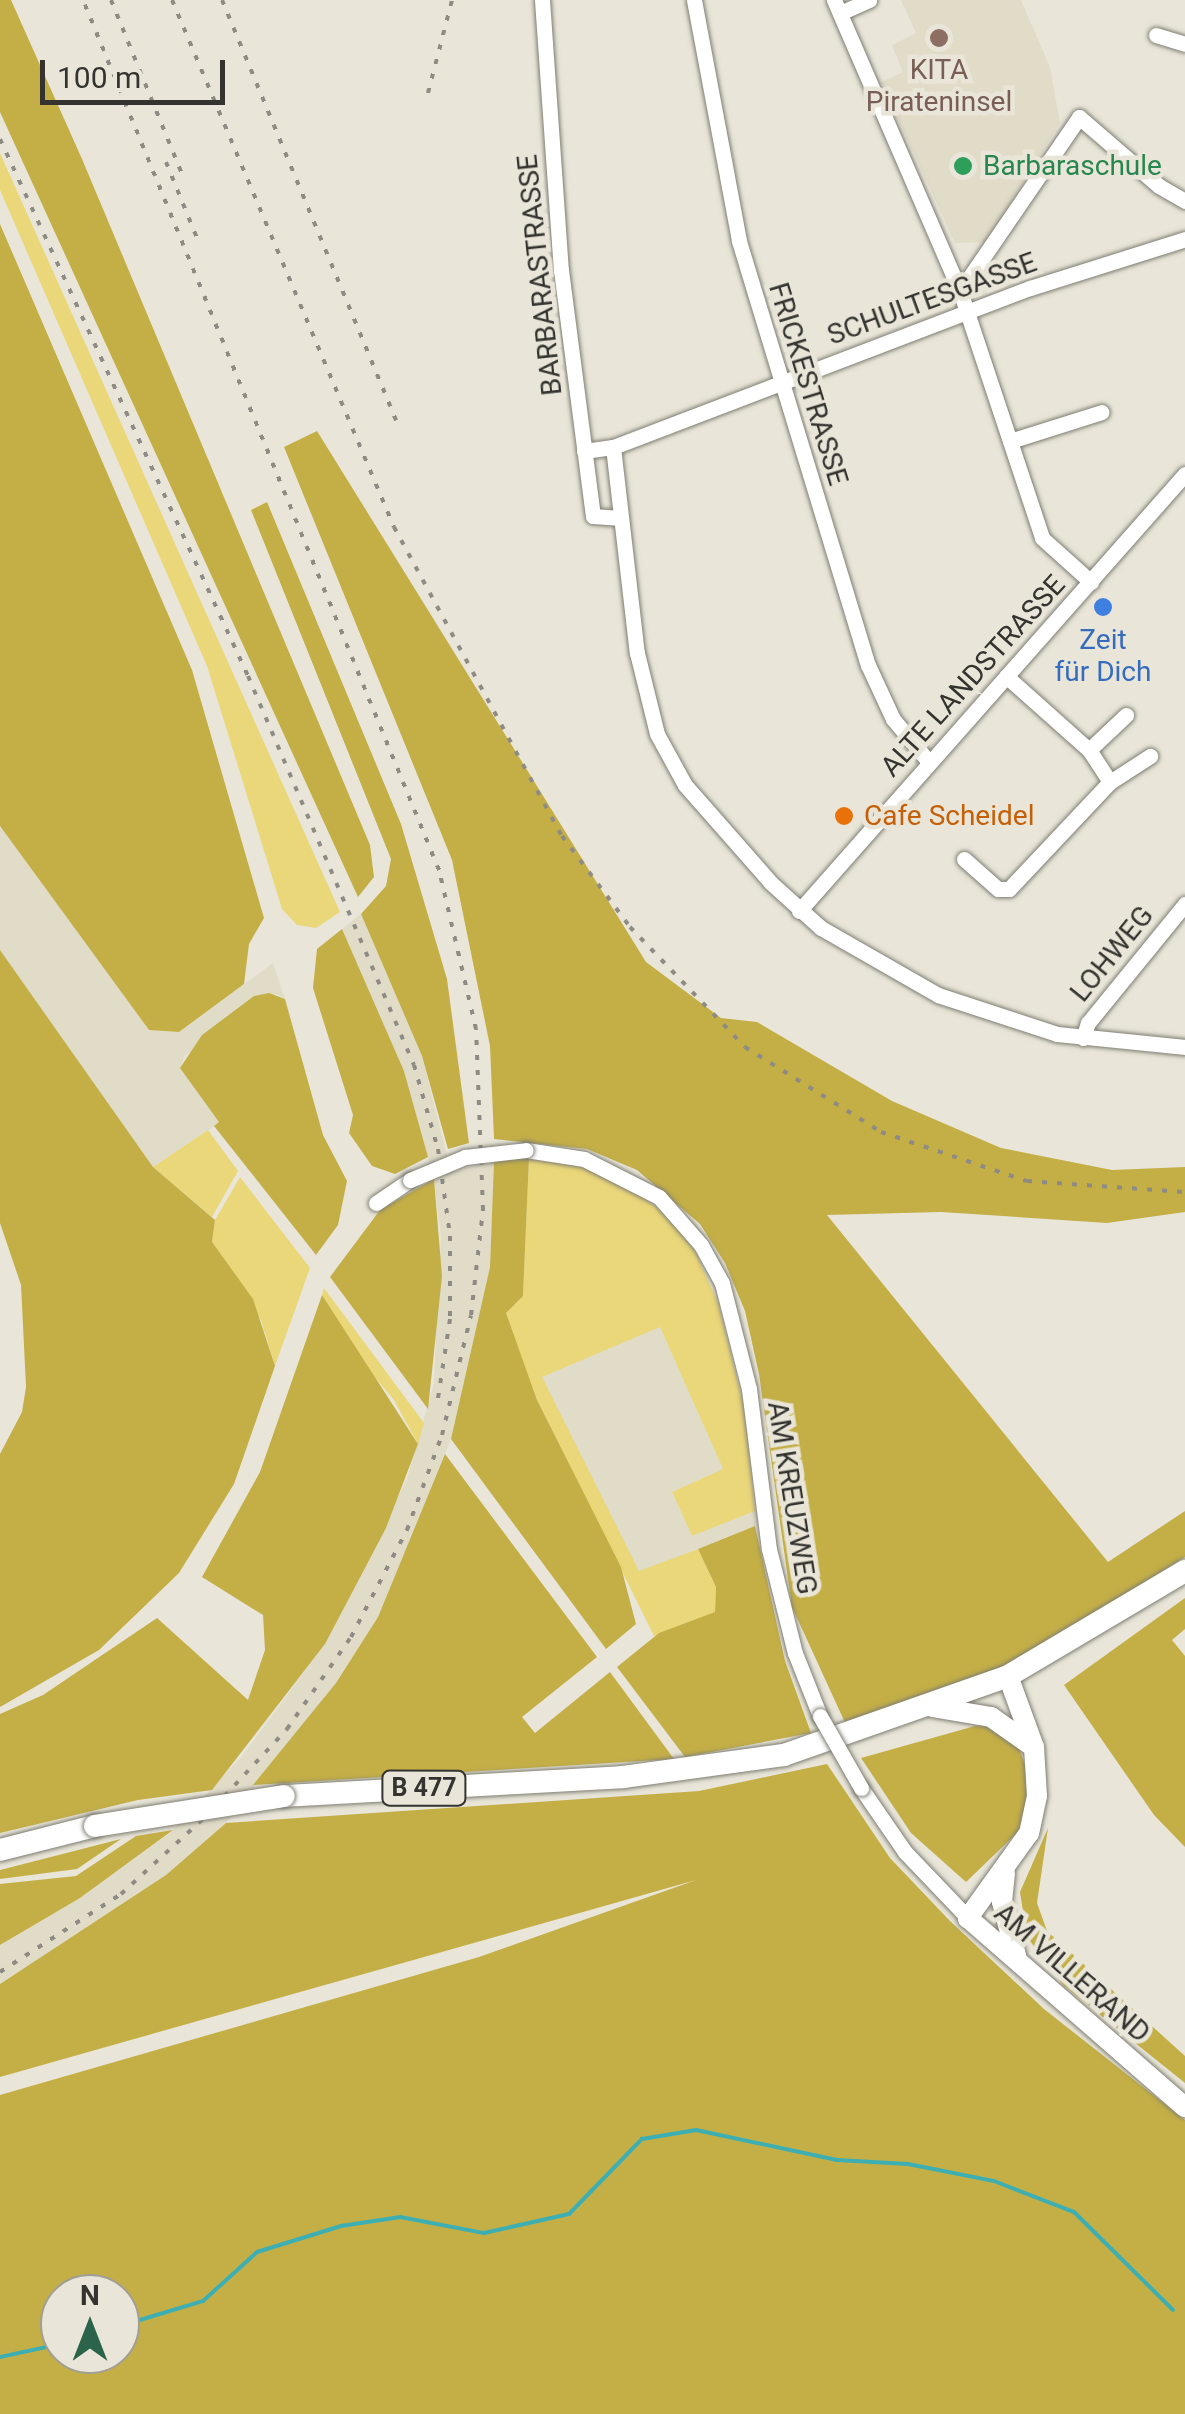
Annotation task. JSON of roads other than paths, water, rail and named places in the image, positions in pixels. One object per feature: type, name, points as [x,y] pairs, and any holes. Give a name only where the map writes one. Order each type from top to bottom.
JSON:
[{"type":"main road","name":"B 477","points":[[0,1850],[95,1826],[284,1796],[564,1782],[727,1766],[846,1738],[1008,1676],[1078,1639],[1185,1571]]},
{"type":"main road","points":[[968,1918],[1005,1873],[1030,1832],[1038,1796],[1034,1747],[1008,1676]]},
{"type":"main road","points":[[932,1708],[991,1717],[1034,1747]]},
{"type":"main road","points":[[1005,1873],[1008,1936],[1022,1970]]},
{"type":"main road","name":"AM VILLERAND","points":[[968,1918],[1022,1970],[1185,2107]]},
{"type":"street","name":"BARBARASTRASSE","points":[[542,0],[560,270],[593,516],[621,518]]},
{"type":"street","name":"FRICKESTRASSE","points":[[694,0],[722,172],[868,665],[893,718],[929,762]]},
{"type":"street","points":[[868,0],[837,7],[960,291],[1042,538],[1091,582]]},
{"type":"street","points":[[1156,35],[1185,44]]},
{"type":"street","points":[[960,291],[1079,117],[1159,186],[1185,200]]},
{"type":"street","name":"SCHULTESGASSE","points":[[584,452],[613,448],[968,312],[1185,239]]},
{"type":"street","points":[[1010,441],[1102,412]]},
{"type":"street","points":[[613,448],[637,654],[657,734],[684,785],[798,911],[926,990],[1009,1022],[1083,1038],[1185,1047]]},
{"type":"street","name":"ALTE LANDSTRASSE","points":[[798,911],[1185,474]]},
{"type":"street","points":[[1006,676],[1089,750],[1110,782]]},
{"type":"street","points":[[1089,750],[1126,715]]},
{"type":"street","points":[[964,859],[998,888],[1009,888],[1110,782],[1150,756]]},
{"type":"street","name":"LOHWEG","points":[[1083,1038],[1088,1023],[1185,904]]},
{"type":"street","name":"AM KREUZWEG","points":[[376,1203],[410,1180],[465,1157],[526,1150],[584,1159],[660,1197],[701,1245],[722,1283],[747,1375],[770,1549],[795,1652],[820,1716],[860,1788],[905,1852],[968,1918]]},
{"type":"waterway","points":[[140,2320],[203,2301],[257,2252],[341,2226],[400,2217],[484,2233],[569,2214],[642,2139],[696,2130],[837,2160],[908,2164],[994,2181],[1074,2212],[1173,2310]]},
{"type":"waterway","points":[[0,2357],[40,2348]]},
{"type":"railway","points":[[0,1972],[121,1894],[204,1818],[287,1729],[351,1637],[407,1530],[442,1435],[471,1315],[483,1210],[476,1029],[439,870],[83,0]]},
{"type":"railway","points":[[111,0],[183,176]]},
{"type":"railway","points":[[172,0],[394,527],[562,836],[630,927],[745,1047],[881,1132],[1027,1181],[1185,1192]]},
{"type":"railway","points":[[222,0],[396,420]]},
{"type":"railway","points":[[428,93],[452,0]]},
{"type":"railway","points":[[0,139],[248,676],[414,1065],[438,1149],[450,1236],[450,1319],[437,1405]]},
{"type":"railway","points":[[166,162],[197,238]]},
{"type":"place","name":"KITA Pirateninsel","points":[[939,38]]},
{"type":"place","name":"Barbaraschule","points":[[963,166]]},
{"type":"place","name":"Zeit für Dich","points":[[1103,607]]},
{"type":"place","name":"Cafe Scheidel","points":[[844,816]]}]
